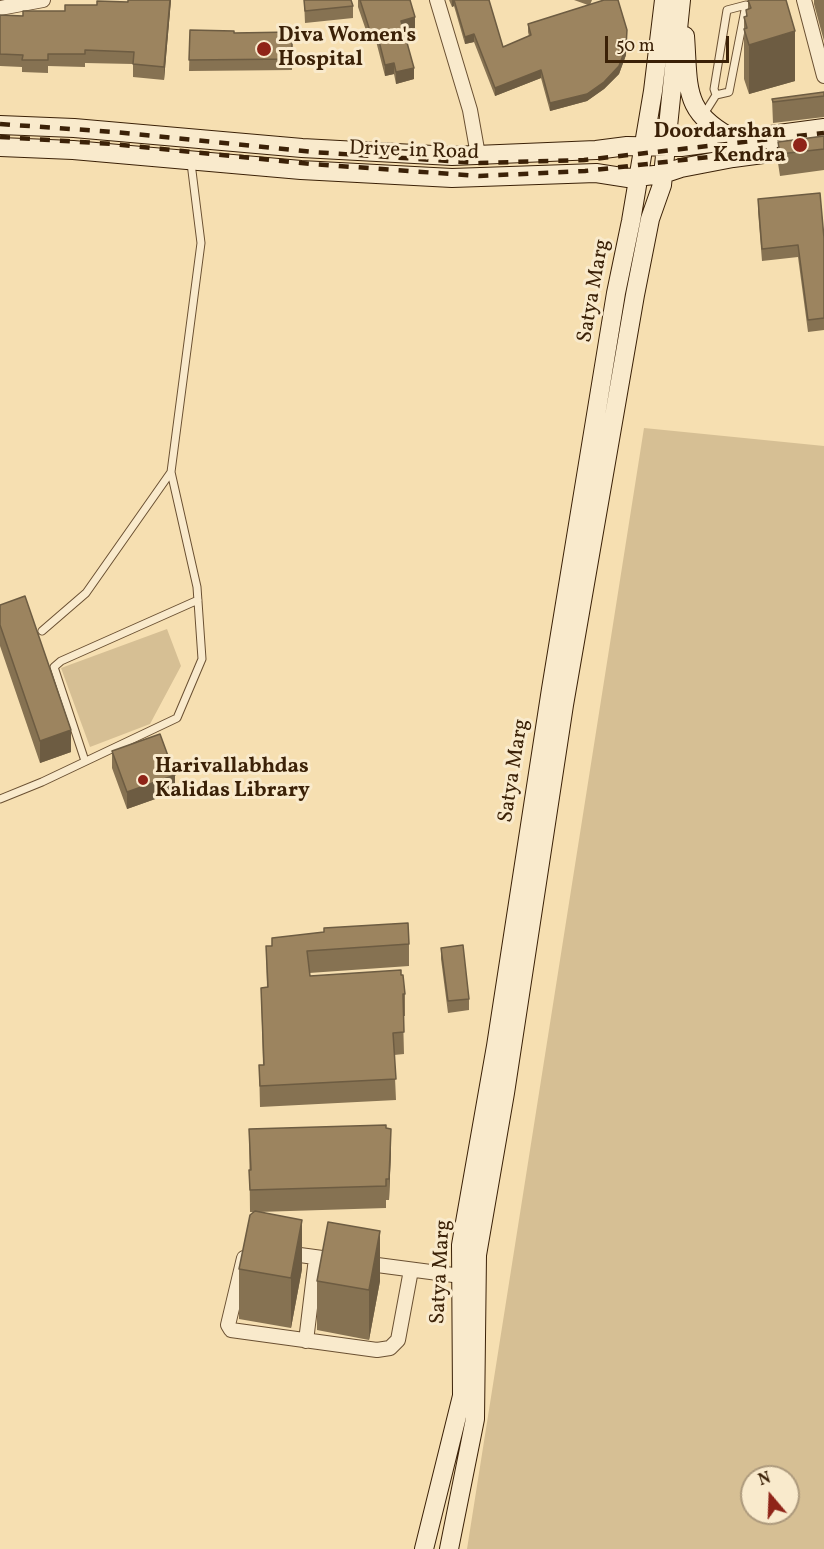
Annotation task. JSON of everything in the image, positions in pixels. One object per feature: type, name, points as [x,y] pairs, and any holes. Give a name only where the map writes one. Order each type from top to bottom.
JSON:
[{"type":"main road","points":[[675,2],[684,26],[689,89],[693,105],[720,132],[736,140]]},
{"type":"main road","name":"Satya Marg","points":[[449,1549],[475,1419],[477,1255],[496,1046],[551,689],[637,177],[653,91],[675,2]]},
{"type":"main road","name":"Satya Marg","points":[[424,1549],[462,1396],[461,1245],[488,1143],[635,295],[650,219],[662,185],[675,2]]},
{"type":"main road","name":"Drive-in Road","points":[[0,125],[75,128],[302,148],[452,156],[596,150],[627,146],[666,147],[824,128]]},
{"type":"main road","name":"Drive-in Road","points":[[0,147],[73,150],[301,170],[452,178],[596,172],[637,177],[663,174],[681,168],[733,158],[824,146]]},
{"type":"street","points":[[0,8],[44,0]]},
{"type":"street","points":[[437,0],[470,110],[477,154]]},
{"type":"street","points":[[804,0],[824,76]]},
{"type":"street","points":[[257,1252],[242,1259],[228,1325],[231,1330],[377,1350],[390,1348],[398,1340],[411,1270]]},
{"type":"street","points":[[273,1252],[461,1276]]},
{"type":"street","points":[[306,1341],[316,1258]]},
{"type":"lane","points":[[702,116],[716,95],[729,92],[746,5],[727,10],[714,89],[716,95]]},
{"type":"lane","points":[[0,799],[177,718],[202,658],[197,587],[171,472],[201,243],[191,160]]},
{"type":"lane","points":[[42,631],[86,593],[171,472]]},
{"type":"lane","points":[[85,761],[54,667],[61,661],[125,631],[198,600]]},
{"type":"shaded area","points":[[644,428],[824,446],[824,1549],[467,1549]]},
{"type":"shaded area","points":[[167,629],[181,666],[150,724],[90,747],[61,668]]},
{"type":"building","points":[[128,0],[170,0],[164,67],[133,64],[134,52],[85,50],[85,54],[48,54],[48,60],[22,60],[23,55],[0,54],[0,15],[23,16],[23,11],[65,11],[65,5],[97,5],[97,1],[128,2]]},
{"type":"building","points":[[304,0],[351,0],[353,6],[305,11]]},
{"type":"building","points":[[360,0],[410,0],[415,17],[401,21],[414,68],[396,72],[394,63],[385,65],[376,29],[370,31]]},
{"type":"building","points":[[454,0],[489,0],[503,47],[531,35],[528,24],[604,0],[618,0],[627,30],[626,47],[619,66],[604,82],[587,94],[550,103],[541,70],[495,88],[474,34],[465,37]]},
{"type":"building","points":[[748,0],[786,0],[795,31],[749,45],[744,29],[747,28],[744,17],[747,16],[746,10],[751,8]]},
{"type":"building","points":[[190,30],[234,31],[234,33],[292,32],[292,59],[189,60]]},
{"type":"building","points":[[824,92],[824,96],[773,102],[772,99]]},
{"type":"building","points":[[824,136],[824,149],[780,154],[778,142]]},
{"type":"building","points":[[820,193],[824,238],[824,318],[808,320],[798,245],[762,249],[758,199]]},
{"type":"building","points":[[25,596],[71,730],[40,741],[0,625],[0,605]]},
{"type":"building","points":[[160,734],[175,775],[127,792],[112,751]]},
{"type":"building","points":[[408,923],[409,944],[307,951],[310,976],[401,970],[405,994],[403,994],[404,1032],[393,1033],[396,1079],[260,1086],[259,1065],[264,1065],[261,988],[268,987],[266,946],[272,946],[272,938],[324,932],[324,928]]},
{"type":"building","points":[[463,945],[469,999],[448,1001],[441,948]]},
{"type":"building","points":[[386,1125],[386,1128],[391,1129],[389,1179],[386,1179],[386,1186],[250,1190],[249,1129]]},
{"type":"building","points":[[255,1211],[302,1220],[291,1278],[239,1269],[250,1215]]},
{"type":"building","points":[[328,1222],[380,1231],[369,1290],[317,1281]]},
{"type":"railway","points":[[0,124],[114,132],[313,152],[478,163],[584,160],[824,133]]},
{"type":"railway","points":[[0,137],[113,144],[312,164],[479,176],[585,171],[824,144]]},
{"type":"place","name":"Diva Women's Hospital","points":[[264,49]]},
{"type":"place","name":"Doordarshan Kendra","points":[[800,145]]},
{"type":"place","name":"Harivallabhdas Kalidas Library","points":[[143,780]]}]
